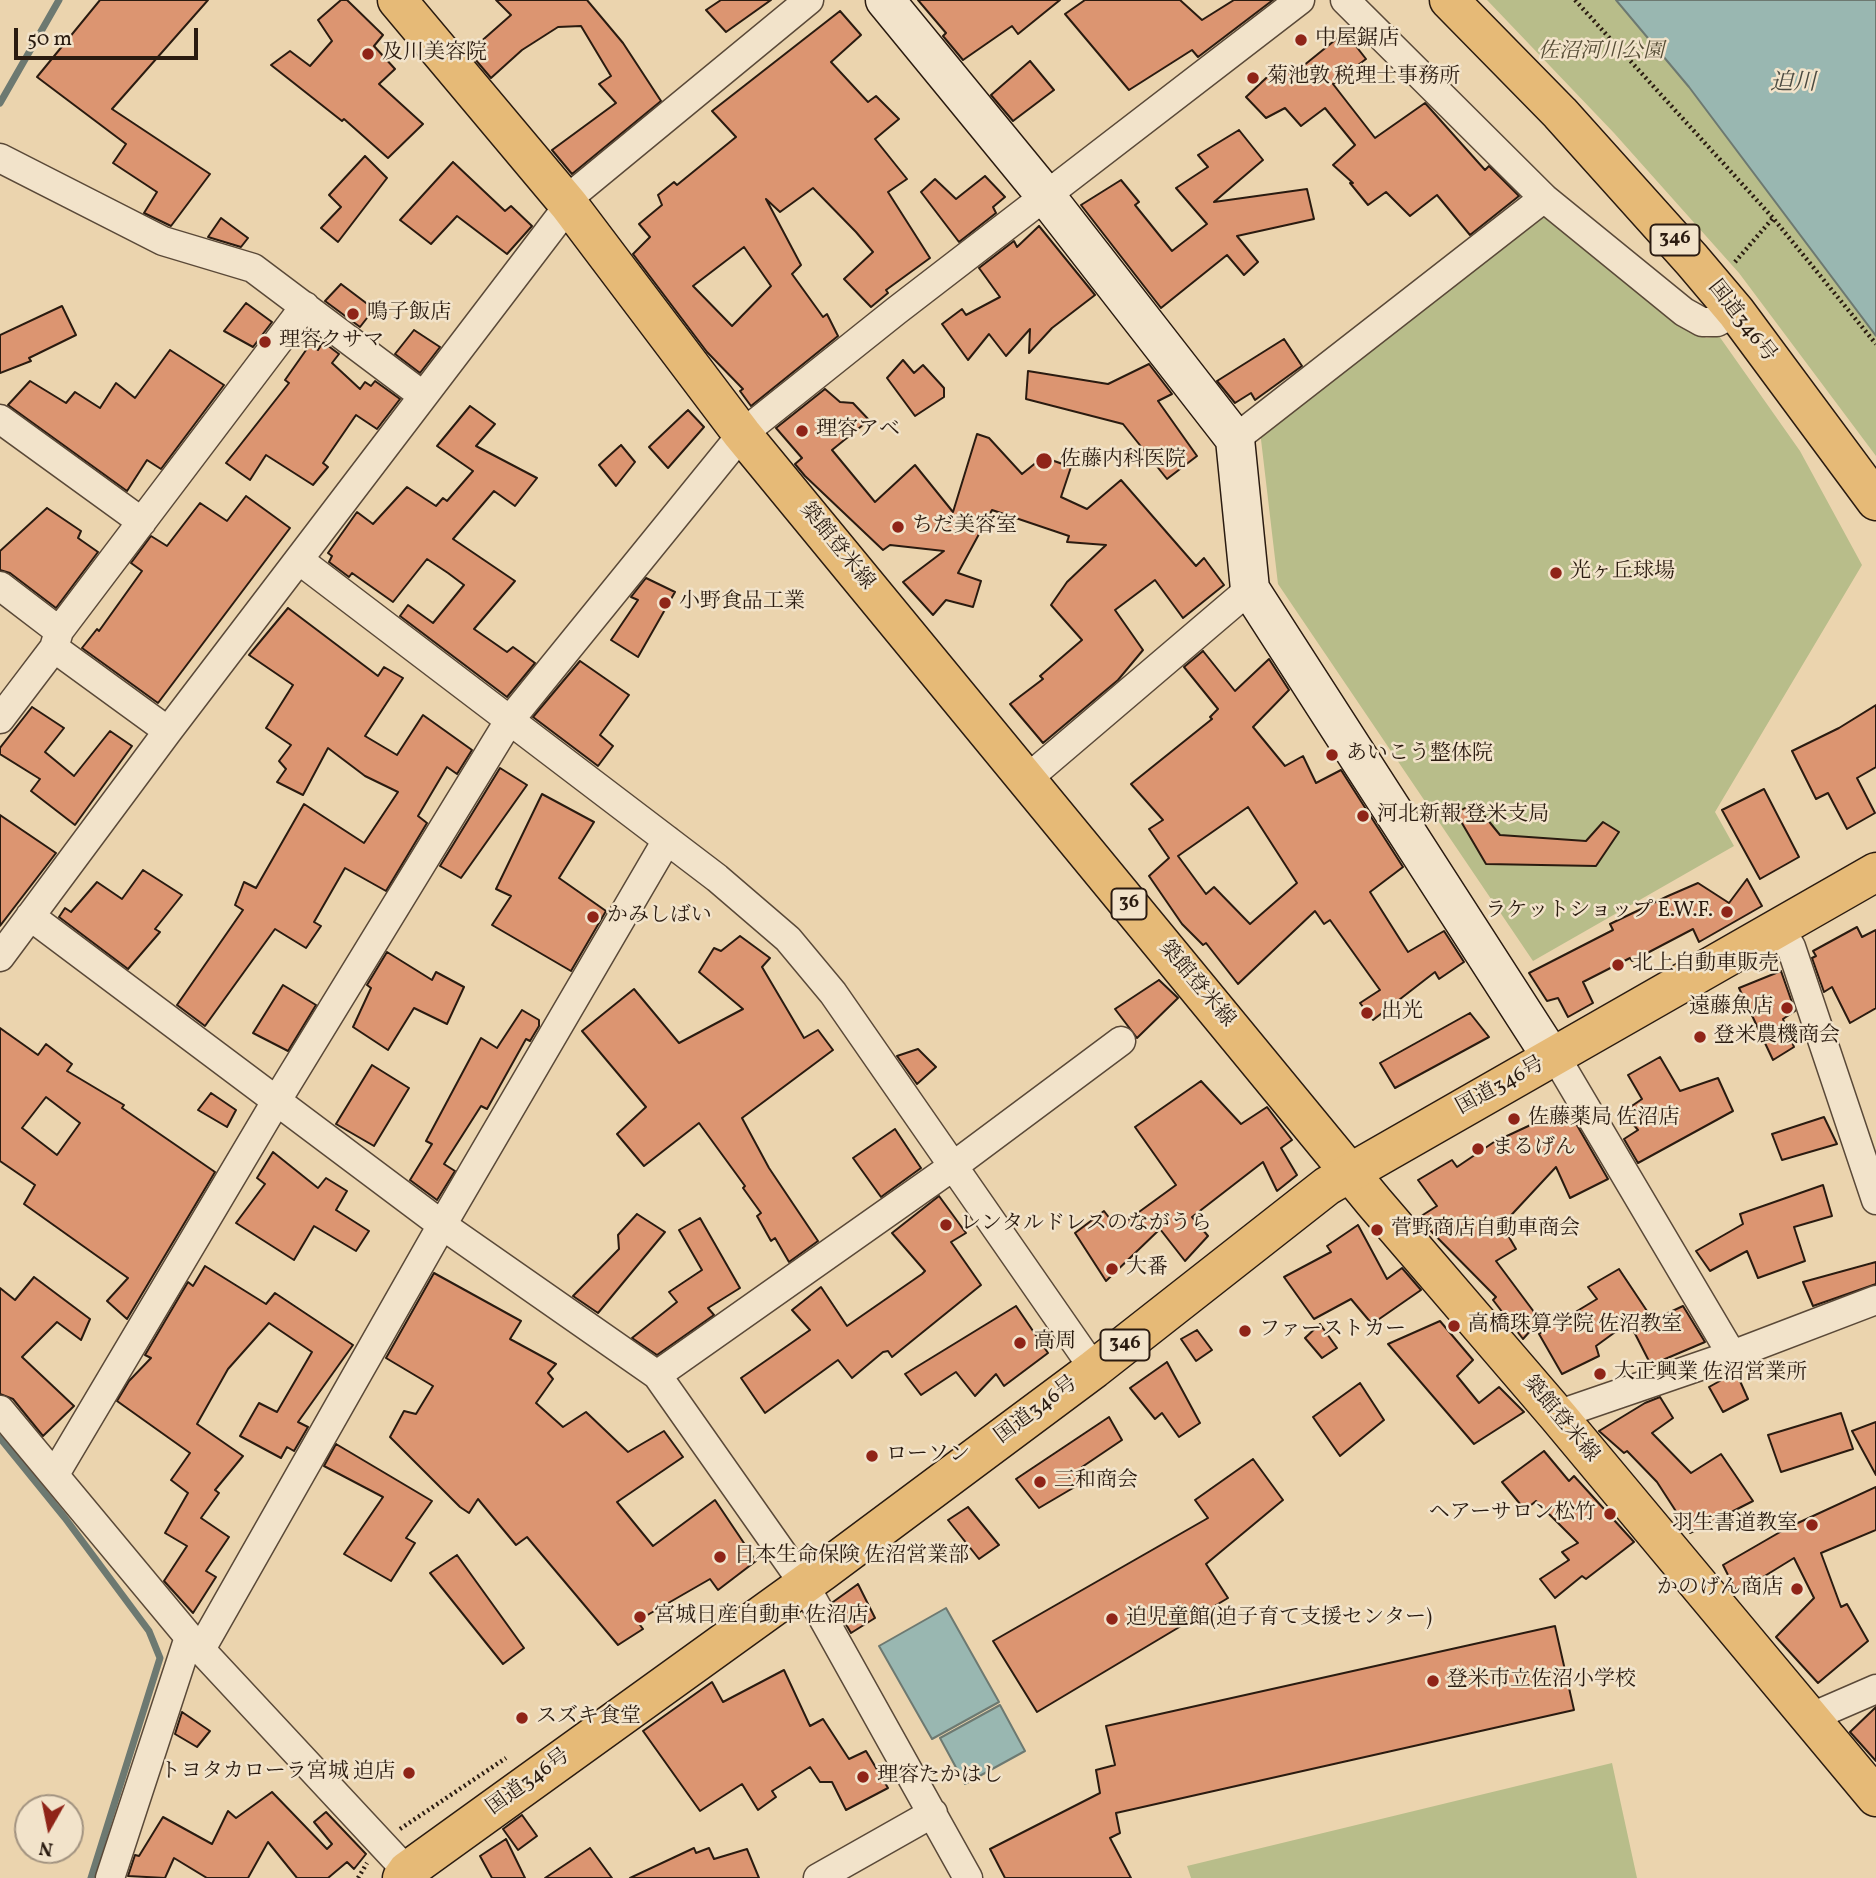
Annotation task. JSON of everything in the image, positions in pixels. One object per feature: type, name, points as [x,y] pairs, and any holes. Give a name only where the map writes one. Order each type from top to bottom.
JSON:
[{"type":"main road","name":"築館登米線","points":[[397,0],[567,203],[742,434],[1348,1171],[1557,1415],[1876,1797]]},
{"type":"main road","name":"国道346号","points":[[1449,0],[1636,196],[1735,312],[1876,501]]},
{"type":"main road","name":"国道346号","points":[[407,1875],[1094,1369],[1348,1171],[1552,1058],[1876,872]]},
{"type":"street","points":[[0,957],[567,203],[809,0]]},
{"type":"street","points":[[886,0],[1045,195],[1234,439],[1250,589],[1552,1058],[1564,1071],[1731,1355]]},
{"type":"street","points":[[55,1474],[277,1101],[509,721],[742,434],[1045,195],[1300,0]]},
{"type":"street","points":[[1345,0],[1544,198],[1694,319],[1717,322],[1735,312]]},
{"type":"street","points":[[0,158],[163,241],[253,268],[422,395]]},
{"type":"street","points":[[1234,439],[1544,198]]},
{"type":"street","points":[[0,719],[142,522],[305,306]]},
{"type":"street","points":[[0,419],[142,522]]},
{"type":"street","points":[[299,559],[667,839],[788,939],[833,993],[1094,1369]]},
{"type":"street","points":[[0,586],[56,640],[168,731]]},
{"type":"street","points":[[1027,779],[1250,589]]},
{"type":"street","points":[[110,1878],[195,1643],[667,839]]},
{"type":"street","points":[[30,916],[442,1225],[657,1375],[804,1584],[968,1878]]},
{"type":"street","points":[[1780,928],[1791,947],[1876,1200]]},
{"type":"street","points":[[657,1375],[952,1167],[1121,1041]]},
{"type":"street","points":[[1557,1415],[1731,1355],[1876,1300]]},
{"type":"street","points":[[0,1410],[195,1643],[407,1875]]},
{"type":"street","points":[[1812,1720],[1823,1712],[1876,1689]]},
{"type":"street","points":[[818,1878],[933,1813]]},
{"type":"path","points":[[1574,0],[1773,218],[1876,344]]},
{"type":"path","points":[[1726,271],[1773,218]]},
{"type":"green space","name":"佐沼河川公園","points":[[1487,0],[1616,0],[1689,87],[1876,336],[1876,456],[1739,273],[1614,133]]},
{"type":"green space","name":"光ヶ丘球場","points":[[1575,211],[1706,338],[1719,336],[1800,451],[1862,565],[1715,812],[1734,846],[1533,961],[1278,584],[1260,431],[1546,216]]},
{"type":"green space","points":[[1612,1763],[1637,1878],[1191,1878],[1187,1866]]},
{"type":"water","name":"迫川","points":[[1616,0],[1876,0],[1876,336],[1689,87]]},
{"type":"water","points":[[946,1608],[999,1702],[932,1739],[879,1646]]},
{"type":"water","points":[[1000,1705],[1025,1751],[965,1784],[940,1738]]},
{"type":"building","points":[[100,0],[208,0],[112,109],[210,174],[171,226],[144,213],[157,192],[113,163],[126,144],[37,77]]},
{"type":"building","points":[[341,0],[347,0],[383,35],[374,46],[395,69],[379,84],[423,124],[388,158],[344,119],[342,121],[271,65],[290,51],[310,66],[332,41],[318,20]]},
{"type":"building","points":[[496,0],[587,0],[623,43],[661,101],[572,174],[552,150],[616,103],[599,84],[611,76],[581,26],[558,27],[522,50],[491,78],[469,52],[511,15]]},
{"type":"building","points":[[721,0],[771,0],[726,32],[706,10]]},
{"type":"building","points":[[918,0],[1060,0],[1018,34],[1012,26],[963,60],[943,36],[946,33]]},
{"type":"building","points":[[1085,0],[1180,0],[1202,20],[1234,0],[1273,0],[1198,57],[1192,50],[1129,90],[1065,14]]},
{"type":"building","points":[[840,11],[861,35],[831,62],[868,102],[876,96],[899,119],[875,139],[907,179],[888,192],[930,258],[886,290],[888,293],[871,307],[844,279],[873,252],[856,232],[813,188],[780,212],[766,199],[801,265],[792,274],[823,317],[827,314],[838,336],[751,406],[740,391],[743,389],[707,352],[633,254],[650,237],[639,224],[662,205],[658,195],[674,182],[677,185],[736,137],[712,111]],"holes":[[[744,247],[771,286],[732,326],[693,286]]]},
{"type":"building","points":[[1345,32],[1366,59],[1333,84],[1375,138],[1425,103],[1485,170],[1489,166],[1519,196],[1470,235],[1437,195],[1410,216],[1386,192],[1368,205],[1350,183],[1353,183],[1333,165],[1355,145],[1325,108],[1301,126],[1285,108],[1266,118],[1246,97],[1281,64],[1292,75]]},
{"type":"building","points":[[1030,61],[1054,90],[1013,121],[991,95]]},
{"type":"building","points":[[1239,130],[1263,160],[1214,202],[1307,189],[1314,219],[1237,236],[1258,262],[1244,275],[1227,255],[1161,308],[1081,205],[1121,180],[1139,202],[1135,205],[1172,251],[1207,224],[1176,188],[1208,167],[1198,155]]},
{"type":"building","points":[[365,156],[387,178],[338,242],[321,228],[341,207],[329,195]]},
{"type":"building","points":[[453,162],[505,211],[511,206],[532,226],[507,254],[457,216],[431,244],[400,220]]},
{"type":"building","points":[[985,176],[1005,197],[993,207],[996,213],[959,242],[921,192],[935,179],[956,199]]},
{"type":"building","points":[[221,218],[248,238],[241,247],[208,237]]},
{"type":"building","points":[[1039,226],[1095,295],[1052,328],[1029,353],[1030,329],[1006,356],[989,334],[968,360],[942,324],[962,309],[966,315],[1000,297],[979,268],[1014,241],[1017,247]]},
{"type":"building","points":[[341,284],[374,309],[360,327],[325,301]]},
{"type":"building","points":[[246,303],[272,322],[253,347],[224,331]]},
{"type":"building","points":[[62,306],[76,335],[29,358],[31,361],[0,373],[0,335]]},
{"type":"building","points":[[414,330],[440,347],[420,373],[395,354]]},
{"type":"building","points":[[1284,339],[1302,366],[1255,400],[1251,393],[1235,403],[1217,381]]},
{"type":"building","points":[[323,342],[339,354],[332,363],[360,389],[365,382],[371,386],[375,381],[400,399],[377,429],[356,415],[323,463],[328,467],[313,485],[266,455],[250,480],[226,463],[289,383],[285,380],[311,343],[318,350]]},
{"type":"building","points":[[170,350],[224,385],[161,469],[147,460],[127,491],[8,405],[30,381],[66,403],[75,392],[100,408],[116,383],[135,398]]},
{"type":"building","points":[[903,360],[914,373],[923,365],[944,388],[944,397],[915,416],[887,378]]},
{"type":"building","points":[[1149,364],[1172,394],[1158,401],[1197,456],[1167,479],[1123,424],[1026,399],[1028,371],[1108,384]]},
{"type":"building","points":[[825,389],[840,402],[853,403],[869,420],[832,450],[875,502],[915,465],[953,512],[977,434],[989,438],[1022,474],[1043,457],[1071,467],[1061,497],[1087,509],[1121,480],[1196,566],[1204,558],[1224,585],[1183,618],[1155,580],[1115,610],[1143,650],[1118,680],[1043,743],[1010,704],[1043,679],[1040,676],[1082,640],[1051,605],[1067,582],[1106,545],[1067,542],[1069,536],[992,510],[958,573],[981,581],[973,607],[946,600],[933,615],[903,582],[944,551],[890,545],[883,550],[805,476],[795,464],[802,458],[776,428]]},
{"type":"building","points":[[470,406],[495,424],[476,446],[537,478],[515,506],[494,491],[453,539],[515,581],[474,629],[507,652],[513,647],[535,663],[507,697],[400,616],[408,605],[433,623],[464,585],[427,559],[393,602],[352,573],[349,577],[329,562],[332,556],[328,553],[357,512],[373,524],[407,487],[436,506],[443,498],[447,501],[473,471],[437,446]]},
{"type":"building","points":[[688,410],[704,427],[668,468],[649,447]]},
{"type":"building","points":[[621,445],[635,462],[616,486],[599,465]]},
{"type":"building","points":[[246,496],[290,528],[158,703],[82,648],[97,629],[99,631],[142,571],[131,563],[151,536],[167,546],[200,503],[227,521]]},
{"type":"building","points":[[47,508],[81,531],[78,538],[98,552],[56,608],[10,573],[0,570],[0,551]]},
{"type":"building","points":[[646,578],[675,592],[638,657],[611,640],[638,600],[631,597]]},
{"type":"building","points":[[288,608],[378,676],[384,667],[403,678],[365,736],[397,755],[423,715],[472,750],[457,774],[447,767],[418,816],[427,823],[386,891],[345,868],[314,922],[321,926],[306,948],[275,929],[205,1026],[177,1005],[243,910],[235,905],[244,882],[256,888],[304,804],[364,843],[398,792],[365,776],[328,748],[303,795],[277,782],[286,769],[279,761],[291,745],[266,728],[293,685],[249,655]]},
{"type":"building","points":[[1203,651],[1235,691],[1269,659],[1289,690],[1253,727],[1285,766],[1303,756],[1316,783],[1341,770],[1403,867],[1370,892],[1408,952],[1444,931],[1464,962],[1439,979],[1435,972],[1373,1020],[1360,1003],[1380,990],[1330,920],[1324,924],[1315,911],[1238,984],[1206,943],[1203,945],[1182,924],[1149,876],[1169,858],[1149,829],[1163,820],[1131,784],[1212,719],[1210,717],[1218,709],[1184,667]],"holes":[[[1248,807],[1297,883],[1250,924],[1214,887],[1206,894],[1178,856]]]},
{"type":"building","points":[[580,661],[629,695],[600,735],[613,746],[598,766],[533,717]]},
{"type":"building","points":[[1876,705],[1876,767],[1857,778],[1875,813],[1847,829],[1828,793],[1816,799],[1792,751],[1839,728]]},
{"type":"building","points":[[32,707],[64,728],[45,752],[74,776],[110,731],[132,746],[75,825],[31,791],[40,779],[0,754],[0,748]]},
{"type":"building","points":[[500,768],[527,785],[461,878],[440,866]]},
{"type":"building","points":[[1764,789],[1799,857],[1760,879],[1722,810]]},
{"type":"building","points":[[542,794],[594,822],[559,878],[606,911],[571,971],[492,925],[511,896],[496,889]]},
{"type":"building","points":[[1474,803],[1500,835],[1586,841],[1603,822],[1619,832],[1596,866],[1486,864],[1456,813]]},
{"type":"building","points":[[0,815],[56,853],[0,926]]},
{"type":"building","points":[[143,870],[182,895],[155,929],[160,932],[128,969],[59,917],[65,908],[71,912],[97,882],[122,899]]},
{"type":"building","points":[[1747,879],[1762,906],[1699,942],[1693,929],[1632,961],[1630,958],[1583,982],[1593,1003],[1568,1017],[1558,998],[1547,1001],[1529,973],[1613,930],[1610,924],[1698,883],[1729,903]]},
{"type":"building","points":[[1857,927],[1862,937],[1876,930],[1876,1008],[1850,1023],[1832,987],[1824,992],[1812,958],[1816,956],[1813,951]]},
{"type":"building","points":[[740,936],[770,958],[762,967],[804,1038],[818,1030],[833,1050],[742,1118],[769,1168],[818,1241],[789,1262],[775,1238],[771,1241],[757,1216],[761,1213],[743,1188],[745,1186],[699,1123],[644,1166],[617,1134],[646,1107],[582,1031],[634,989],[679,1043],[743,1009],[699,972],[714,948],[721,951]]},
{"type":"building","points":[[387,952],[432,980],[436,972],[464,987],[447,1024],[414,1008],[388,1050],[353,1027],[371,988],[367,985]]},
{"type":"building","points":[[1781,971],[1795,1011],[1783,1019],[1794,1047],[1773,1060],[1739,988]]},
{"type":"building","points":[[1159,980],[1178,998],[1137,1038],[1115,1009]]},
{"type":"building","points":[[283,985],[316,1005],[288,1051],[253,1033]]},
{"type":"building","points":[[522,1010],[539,1020],[539,1026],[530,1041],[526,1039],[487,1109],[481,1106],[444,1164],[455,1171],[437,1200],[410,1180],[432,1144],[426,1141],[481,1038],[497,1048]]},
{"type":"building","points":[[1470,1013],[1489,1037],[1395,1088],[1380,1063]]},
{"type":"building","points":[[0,1028],[38,1055],[46,1044],[72,1064],[67,1071],[124,1105],[122,1108],[215,1172],[127,1319],[107,1301],[128,1278],[24,1204],[35,1185],[0,1161]],"holes":[[[46,1097],[80,1123],[57,1155],[22,1128]]]},
{"type":"building","points":[[918,1049],[936,1067],[917,1084],[897,1056]]},
{"type":"building","points":[[1660,1057],[1680,1091],[1718,1078],[1733,1111],[1638,1163],[1624,1139],[1638,1130],[1623,1112],[1642,1099],[1628,1075]]},
{"type":"building","points":[[372,1065],[409,1088],[374,1146],[336,1124]]},
{"type":"building","points":[[1201,1081],[1241,1124],[1267,1107],[1292,1140],[1281,1148],[1297,1175],[1277,1191],[1263,1162],[1192,1217],[1208,1236],[1185,1261],[1160,1229],[1106,1281],[1075,1233],[1104,1211],[1117,1228],[1176,1185],[1135,1127]]},
{"type":"building","points":[[211,1093],[236,1110],[227,1127],[198,1110]]},
{"type":"building","points":[[1567,1108],[1608,1179],[1570,1198],[1556,1167],[1502,1225],[1516,1249],[1496,1261],[1540,1320],[1523,1339],[1493,1300],[1496,1297],[1418,1218],[1437,1206],[1418,1180],[1452,1160],[1457,1167],[1494,1142]]},
{"type":"building","points":[[1824,1117],[1837,1144],[1782,1160],[1772,1134]]},
{"type":"building","points":[[895,1129],[921,1168],[881,1197],[853,1158]]},
{"type":"building","points":[[273,1152],[318,1188],[326,1178],[347,1191],[336,1210],[369,1231],[356,1251],[314,1226],[294,1260],[236,1223],[265,1184],[257,1178]]},
{"type":"building","points":[[1823,1185],[1832,1216],[1794,1227],[1805,1261],[1758,1278],[1747,1251],[1710,1271],[1696,1251],[1743,1224],[1740,1214]]},
{"type":"building","points":[[939,1196],[966,1233],[951,1242],[981,1285],[892,1357],[888,1351],[883,1352],[852,1378],[838,1360],[765,1413],[741,1378],[810,1330],[792,1310],[821,1287],[847,1326],[922,1274],[925,1271],[892,1233]]},
{"type":"building","points":[[637,1214],[665,1232],[598,1313],[573,1296],[619,1249],[618,1235]]},
{"type":"building","points":[[700,1218],[740,1288],[708,1308],[714,1315],[657,1355],[632,1338],[677,1302],[669,1292],[702,1270],[679,1230]]},
{"type":"building","points":[[1358,1225],[1387,1279],[1402,1268],[1421,1290],[1372,1324],[1351,1299],[1314,1319],[1284,1277],[1331,1252],[1327,1246]]},
{"type":"building","points":[[1876,1262],[1876,1284],[1813,1306],[1803,1282]]},
{"type":"building","points":[[205,1266],[266,1304],[275,1293],[353,1345],[298,1422],[308,1427],[294,1451],[287,1447],[281,1458],[240,1436],[259,1403],[277,1412],[312,1352],[269,1323],[228,1369],[197,1424],[243,1456],[215,1490],[219,1493],[201,1518],[229,1537],[206,1571],[216,1577],[193,1613],[164,1581],[187,1546],[165,1533],[188,1493],[171,1480],[190,1453],[117,1401],[129,1381],[151,1358],[145,1355],[188,1282],[193,1286]]},
{"type":"building","points":[[1619,1269],[1653,1320],[1683,1306],[1705,1342],[1651,1365],[1629,1322],[1596,1346],[1599,1356],[1562,1374],[1539,1334],[1597,1299],[1588,1287]]},
{"type":"building","points":[[434,1273],[521,1321],[510,1339],[556,1364],[548,1373],[553,1379],[536,1403],[563,1427],[586,1412],[628,1452],[664,1431],[683,1457],[617,1502],[653,1546],[715,1500],[756,1561],[718,1590],[710,1579],[637,1621],[643,1629],[618,1645],[527,1537],[516,1545],[478,1499],[469,1513],[460,1507],[390,1437],[404,1411],[416,1414],[433,1386],[386,1358]]},
{"type":"building","points":[[34,1277],[90,1319],[81,1340],[57,1322],[22,1357],[74,1406],[43,1436],[13,1399],[0,1394],[0,1288],[15,1300]]},
{"type":"building","points":[[1016,1306],[1048,1353],[1004,1386],[996,1374],[975,1396],[956,1372],[921,1395],[905,1374]]},
{"type":"building","points":[[1440,1321],[1473,1360],[1457,1376],[1479,1403],[1499,1387],[1524,1412],[1474,1444],[1388,1344]]},
{"type":"building","points":[[1320,1324],[1337,1348],[1322,1358],[1305,1338]]},
{"type":"building","points":[[1197,1330],[1212,1350],[1196,1361],[1181,1339]]},
{"type":"building","points":[[1167,1362],[1200,1423],[1179,1437],[1162,1413],[1155,1419],[1130,1388]]},
{"type":"building","points":[[1736,1372],[1748,1399],[1723,1412],[1709,1387]]},
{"type":"building","points":[[1360,1383],[1384,1420],[1340,1456],[1313,1417]]},
{"type":"building","points":[[1660,1397],[1673,1418],[1652,1433],[1691,1473],[1721,1454],[1753,1501],[1690,1533],[1657,1482],[1627,1451],[1624,1453],[1599,1431]]},
{"type":"building","points":[[1841,1413],[1853,1449],[1781,1472],[1768,1435]]},
{"type":"building","points":[[1109,1417],[1122,1440],[1082,1467],[1090,1478],[1039,1508],[1016,1479]]},
{"type":"building","points":[[1876,1422],[1876,1475],[1852,1431]]},
{"type":"building","points":[[336,1444],[432,1501],[406,1538],[415,1543],[391,1581],[344,1554],[383,1497],[324,1466]]},
{"type":"building","points":[[1544,1451],[1569,1481],[1574,1476],[1634,1542],[1586,1579],[1582,1576],[1555,1598],[1540,1579],[1569,1560],[1562,1552],[1578,1543],[1536,1501],[1525,1510],[1502,1482]]},
{"type":"building","name":"迫児童館(迫子育て支援センター)","points":[[1253,1459],[1283,1500],[1206,1564],[1228,1598],[1037,1712],[993,1641],[1208,1518],[1195,1500]]},
{"type":"building","points":[[1876,1487],[1876,1530],[1821,1553],[1841,1607],[1847,1604],[1868,1641],[1818,1683],[1776,1637],[1814,1598],[1794,1558],[1737,1593],[1723,1565],[1787,1528]]},
{"type":"building","points":[[968,1507],[999,1545],[979,1559],[948,1520]]},
{"type":"building","points":[[457,1555],[524,1648],[503,1664],[430,1573]]},
{"type":"building","points":[[858,1584],[875,1618],[851,1633],[833,1602]]},
{"type":"building","points":[[1555,1626],[1574,1710],[1116,1813],[1120,1833],[1110,1838],[1131,1878],[1005,1878],[990,1849],[1100,1793],[1096,1770],[1115,1765],[1106,1726]]},
{"type":"building","points":[[784,1670],[810,1726],[823,1719],[849,1759],[866,1751],[888,1788],[846,1810],[832,1782],[820,1782],[810,1767],[772,1791],[776,1797],[758,1810],[742,1784],[700,1811],[643,1731],[712,1682],[723,1702]]},
{"type":"building","points":[[1876,1707],[1876,1761],[1850,1732]]},
{"type":"building","points":[[182,1712],[210,1731],[197,1747],[175,1734]]},
{"type":"building","points":[[272,1792],[327,1849],[332,1844],[314,1822],[326,1812],[366,1854],[354,1869],[347,1862],[328,1878],[297,1878],[268,1842],[248,1878],[207,1878],[174,1858],[165,1878],[128,1876],[135,1855],[139,1856],[163,1817],[212,1844],[228,1811],[236,1818]]},
{"type":"building","points":[[522,1815],[537,1836],[518,1850],[503,1829]]},
{"type":"building","points":[[506,1839],[525,1878],[492,1878],[480,1856]]},
{"type":"building","points":[[590,1848],[612,1878],[545,1878]]},
{"type":"building","points":[[694,1848],[696,1853],[709,1848],[714,1859],[747,1849],[759,1878],[630,1878]]},
{"type":"waterway","points":[[0,103],[59,0]]},
{"type":"waterway","points":[[0,1438],[65,1518],[149,1631],[160,1658],[91,1878]]},
{"type":"place","name":"中屋鋸店","points":[[1301,40]]},
{"type":"place","name":"及川美容院","points":[[368,54]]},
{"type":"place","name":"菊池敦 税理士事務所","points":[[1253,78]]},
{"type":"place","name":"鳴子飯店","points":[[353,314]]},
{"type":"place","name":"理容クサマ","points":[[265,342]]},
{"type":"place","name":"理容アベ","points":[[802,431]]},
{"type":"place","name":"佐藤内科医院","points":[[1044,461]]},
{"type":"place","name":"ちだ美容室","points":[[898,527]]},
{"type":"place","name":"光ヶ丘球場","points":[[1556,573]]},
{"type":"place","name":"小野食品工業","points":[[665,603]]},
{"type":"place","name":"あいこう整体院","points":[[1332,755]]},
{"type":"place","name":"河北新報 登米支局","points":[[1363,816]]},
{"type":"place","name":"ラケットショップ E.W.F.","points":[[1727,912]]},
{"type":"place","name":"かみしばい","points":[[593,917]]},
{"type":"place","name":"北上自動車販売","points":[[1618,965]]},
{"type":"place","name":"遠藤魚店","points":[[1787,1008]]},
{"type":"place","name":"出光","points":[[1367,1013]]},
{"type":"place","name":"登米農機商会","points":[[1700,1037]]},
{"type":"place","name":"佐藤薬局 佐沼店","points":[[1514,1119]]},
{"type":"place","name":"まるげん","points":[[1478,1149]]},
{"type":"place","name":"レンタルドレスのながうら","points":[[946,1225]]},
{"type":"place","name":"菅野商店自動車商会","points":[[1377,1230]]},
{"type":"place","name":"大番","points":[[1112,1269]]},
{"type":"place","name":"高橋珠算学院 佐沼教室","points":[[1454,1326]]},
{"type":"place","name":"ファーストカー","points":[[1245,1331]]},
{"type":"place","name":"高周","points":[[1020,1343]]},
{"type":"place","name":"大正興業 佐沼営業所","points":[[1600,1374]]},
{"type":"place","name":"ローソン","points":[[872,1456]]},
{"type":"place","name":"三和商会","points":[[1040,1482]]},
{"type":"place","name":"ヘアーサロン松竹","points":[[1610,1514]]},
{"type":"place","name":"羽生書道教室","points":[[1812,1525]]},
{"type":"place","name":"日本生命保険 佐沼営業部","points":[[720,1557]]},
{"type":"place","name":"かのげん商店","points":[[1797,1589]]},
{"type":"place","name":"宮城日産自動車 佐沼店","points":[[640,1617]]},
{"type":"place","name":"迫児童館(迫子育て支援センター)","points":[[1112,1619]]},
{"type":"place","name":"登米市立佐沼小学校","points":[[1433,1681]]},
{"type":"place","name":"スズキ食堂","points":[[522,1718]]},
{"type":"place","name":"トヨタカローラ宮城 迫店","points":[[409,1773]]},
{"type":"place","name":"理容たかはし","points":[[863,1777]]}]
